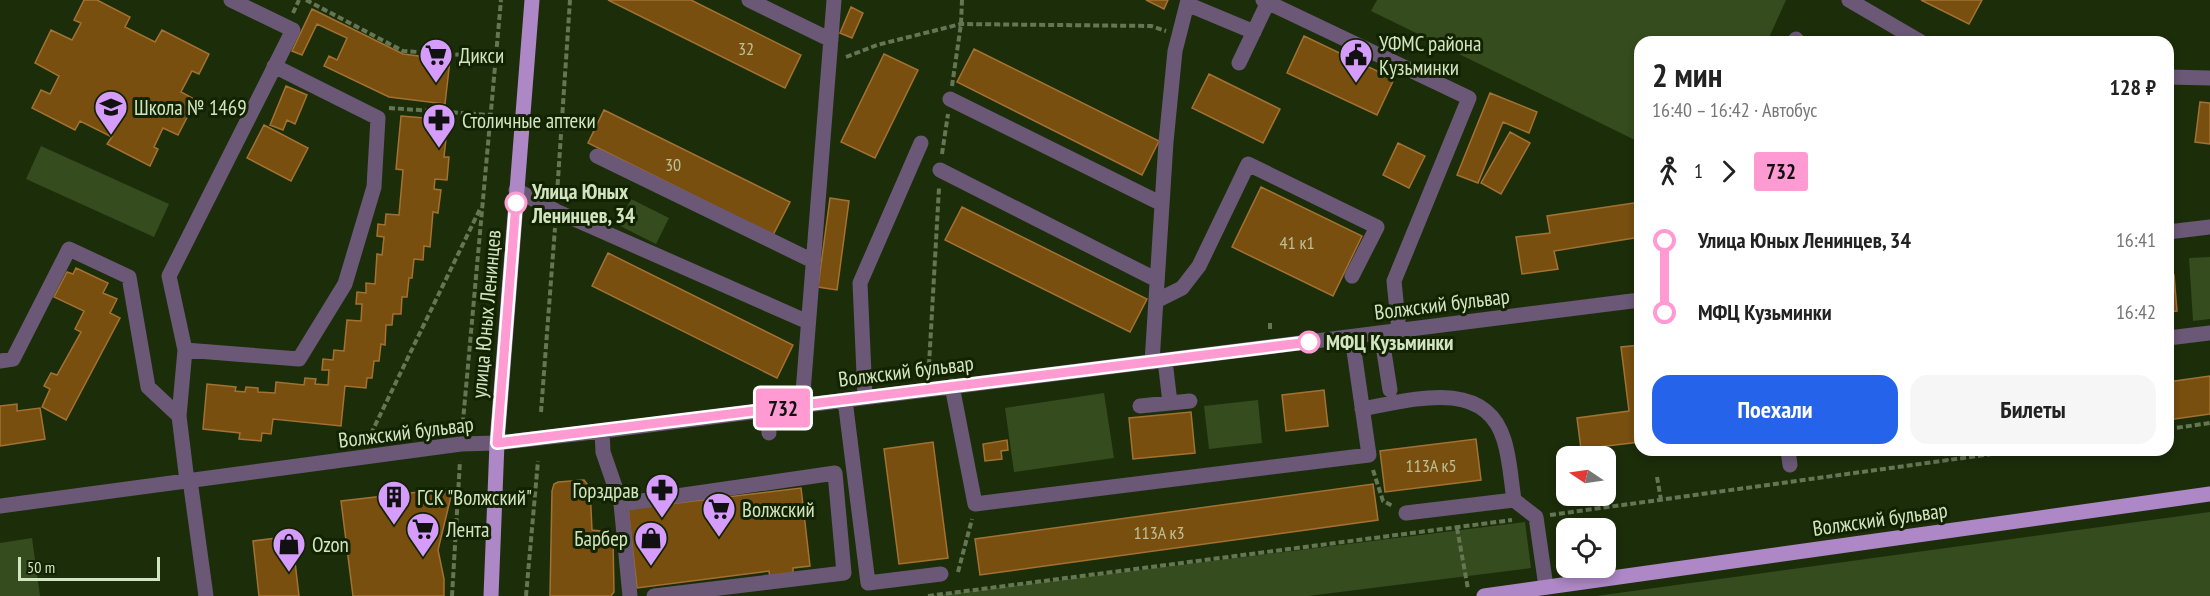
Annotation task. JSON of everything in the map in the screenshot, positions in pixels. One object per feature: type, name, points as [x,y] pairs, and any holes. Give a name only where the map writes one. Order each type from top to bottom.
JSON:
[{"type":"main road","name":"улица Юных Ленинцев","points":[[490,596],[497,443],[532,0]]},
{"type":"main road","name":"Волжский бульвар","points":[[1484,596],[2210,494]]},
{"type":"street","points":[[206,596],[179,416],[185,350],[169,276],[293,30],[231,0]]},
{"type":"street","points":[[749,0],[831,40]]},
{"type":"street","points":[[802,405],[834,0]]},
{"type":"street","points":[[1849,0],[1911,36]]},
{"type":"street","points":[[1239,63],[1266,1],[1469,98],[1394,281],[1399,331]]},
{"type":"street","points":[[1170,403],[1159,361],[1156,301],[1175,51],[1188,2],[1254,32]]},
{"type":"street","points":[[185,350],[299,359],[345,284],[374,187],[378,118],[274,66]]},
{"type":"street","points":[[2174,77],[2210,78]]},
{"type":"street","points":[[950,99],[1162,204]]},
{"type":"street","points":[[865,397],[860,283],[921,143]]},
{"type":"street","points":[[597,156],[813,261]]},
{"type":"street","points":[[1156,301],[1182,288],[1199,266],[1248,164],[1377,226],[1352,276]]},
{"type":"street","points":[[940,170],[1157,280]]},
{"type":"street","points":[[516,190],[556,211],[808,322]]},
{"type":"street","points":[[2174,231],[2210,227]]},
{"type":"street","points":[[0,361],[13,359],[69,249],[129,277],[148,387],[179,416]]},
{"type":"street","name":"Волжский бульвар","points":[[0,506],[452,445],[497,443],[602,431],[1634,301]]},
{"type":"street","points":[[1381,333],[1390,390]]},
{"type":"street","points":[[2174,337],[2210,333]]},
{"type":"street","points":[[952,386],[975,504],[1369,455],[1352,337]]},
{"type":"street","points":[[1362,409],[1428,398],[1462,399],[1476,403],[1490,412],[1504,439],[1514,500],[1536,517],[1546,586]]},
{"type":"street","points":[[845,400],[868,583],[948,577]]},
{"type":"street","points":[[1140,406],[1190,401]]},
{"type":"street","points":[[767,410],[769,433]]},
{"type":"street","points":[[602,431],[603,452],[621,504],[630,596]]},
{"type":"street","points":[[621,504],[835,473],[844,573],[654,596]]},
{"type":"street","points":[[1406,513],[1514,500]]},
{"type":"street","points":[[782,580],[784,596]]},
{"type":"path","points":[[306,0],[403,51],[495,57]]},
{"type":"path","points":[[463,421],[501,0]]},
{"type":"path","points":[[569,23],[570,0]]},
{"type":"path","points":[[829,64],[877,45],[961,24],[1151,26],[1180,36]]},
{"type":"path","points":[[378,118],[390,107],[490,115]]},
{"type":"path","points":[[358,444],[366,443],[482,205]]},
{"type":"path","points":[[1270,323],[1270,330]]},
{"type":"path","points":[[929,365],[931,374]]},
{"type":"path","points":[[2174,428],[2210,423]]},
{"type":"path","points":[[1369,455],[1383,501],[1406,513]]},
{"type":"path","points":[[1947,456],[1947,461]]},
{"type":"path","points":[[928,596],[1661,501],[1981,456]]},
{"type":"path","points":[[452,596],[460,461]]},
{"type":"path","points":[[526,596],[538,461]]},
{"type":"path","points":[[1657,477],[1661,501]]},
{"type":"path","points":[[948,577],[975,504]]},
{"type":"path","points":[[1457,528],[1469,596]]},
{"type":"path","points":[[950,593],[953,586]]},
{"type":"green space","points":[[1377,0],[1786,0],[1770,36],[1634,36],[1634,140],[1371,11]]},
{"type":"green space","points":[[41,146],[169,204],[154,237],[26,179]]},
{"type":"green space","points":[[631,199],[669,218],[656,244],[618,225]]},
{"type":"green space","points":[[2210,257],[2210,319],[2193,321],[2189,258]]},
{"type":"green space","points":[[1104,393],[1114,458],[1014,472],[1005,408]]},
{"type":"green space","points":[[1258,400],[1262,443],[1209,449],[1204,406]]},
{"type":"green space","points":[[2210,512],[2210,596],[1596,596]]},
{"type":"green space","points":[[1525,522],[1531,568],[1308,596],[931,596]]},
{"type":"green space","points":[[32,538],[40,596],[0,596],[0,543]]},
{"type":"building","points":[[84,0],[97,0],[130,17],[125,27],[155,42],[162,30],[209,54],[199,74],[192,71],[181,92],[196,100],[178,135],[163,128],[154,147],[158,149],[150,166],[107,144],[112,137],[80,121],[75,130],[32,108],[41,90],[50,94],[59,76],[35,63],[51,30],[72,40],[81,23],[74,20]]},
{"type":"building","points":[[608,0],[691,0],[801,55],[785,88]]},
{"type":"building","points":[[1146,0],[1168,0],[1164,9]]},
{"type":"building","points":[[1921,0],[1982,0],[1969,24]]},
{"type":"building","points":[[851,7],[863,13],[852,38],[840,33]]},
{"type":"building","points":[[312,9],[403,54],[450,60],[445,104],[389,97],[324,66],[329,56],[337,60],[347,38],[317,24],[302,55],[292,51]]},
{"type":"building","points":[[1304,36],[1394,79],[1377,115],[1287,73]]},
{"type":"building","points":[[974,49],[1159,141],[1142,175],[957,82]]},
{"type":"building","points":[[884,54],[918,70],[875,158],[841,142]]},
{"type":"building","points":[[1209,74],[1280,109],[1263,143],[1192,108]]},
{"type":"building","points":[[286,86],[307,95],[295,124],[287,120],[283,130],[270,125]]},
{"type":"building","points":[[1490,93],[1537,112],[1529,133],[1503,122],[1478,183],[1457,175]]},
{"type":"building","points":[[2200,102],[2210,103],[2210,144],[2195,142]]},
{"type":"building","points":[[604,110],[790,202],[773,235],[588,143]]},
{"type":"building","points":[[401,116],[448,120],[444,157],[449,157],[447,180],[435,179],[434,189],[441,190],[438,213],[433,212],[430,247],[424,246],[423,260],[414,259],[407,297],[402,297],[401,314],[393,314],[392,325],[386,325],[385,345],[381,344],[379,361],[374,361],[372,378],[367,378],[366,388],[345,386],[341,426],[273,419],[271,434],[262,433],[261,441],[239,439],[240,433],[203,429],[207,384],[236,387],[235,391],[245,392],[246,387],[258,388],[258,392],[275,393],[276,382],[304,385],[305,378],[316,379],[315,384],[328,385],[329,370],[322,370],[323,359],[333,360],[334,350],[344,351],[347,320],[361,321],[362,304],[356,304],[357,292],[366,293],[366,283],[375,284],[377,254],[382,255],[384,237],[377,236],[378,224],[385,225],[386,214],[399,215],[403,170],[396,169]]},
{"type":"building","points":[[264,125],[308,148],[291,181],[247,158]]},
{"type":"building","points":[[1510,132],[1530,143],[1501,194],[1481,183]]},
{"type":"building","points":[[1398,143],[1425,156],[1409,188],[1383,175]]},
{"type":"building","points":[[1261,187],[1362,236],[1333,296],[1232,247]]},
{"type":"building","points":[[830,198],[849,201],[837,290],[818,287]]},
{"type":"building","points":[[1634,203],[1634,238],[1554,251],[1558,269],[1522,274],[1516,237],[1550,233],[1547,216]]},
{"type":"building","points":[[962,207],[1147,299],[1130,332],[945,240]]},
{"type":"building","points":[[608,253],[793,345],[777,378],[592,286]]},
{"type":"building","points":[[76,268],[108,283],[103,293],[117,299],[110,313],[120,318],[66,420],[42,407],[50,389],[44,386],[51,373],[57,375],[81,332],[75,329],[84,311],[54,297],[67,272],[73,274]]},
{"type":"building","points":[[2174,275],[2177,311],[2174,311]]},
{"type":"building","points":[[1634,346],[1634,443],[1581,446],[1577,418],[1629,411],[1621,347]]},
{"type":"building","points":[[2210,376],[2210,414],[2174,419],[2174,381]]},
{"type":"building","points":[[1324,390],[1328,426],[1286,431],[1282,395]]},
{"type":"building","points":[[17,404],[17,411],[40,408],[45,439],[0,446],[0,406]]},
{"type":"building","points":[[1191,412],[1195,453],[1133,459],[1129,418]]},
{"type":"building","points":[[1476,439],[1481,480],[1385,492],[1380,451]]},
{"type":"building","points":[[1007,440],[1008,450],[1001,451],[1002,459],[985,461],[983,444]]},
{"type":"building","points":[[933,442],[948,558],[899,564],[884,449]]},
{"type":"building","points":[[584,480],[590,488],[592,530],[609,532],[613,539],[614,592],[611,596],[550,596],[554,484]]},
{"type":"building","points":[[1373,484],[1378,520],[980,575],[975,539]]},
{"type":"building","name":"ГСК \"Волжский\"","points":[[453,488],[438,550],[444,579],[444,596],[353,596],[341,501]]},
{"type":"building","name":"Волжский","points":[[801,488],[810,566],[793,568],[793,576],[770,579],[769,571],[637,588],[628,509]]},
{"type":"building","points":[[292,536],[299,596],[259,596],[253,541]]},
{"type":"bus line","name":"732","points":[[516,203],[497,443],[1309,342]]},
{"type":"place","name":"Дикси","points":[[436,84]]},
{"type":"place","name":"УФМС района Кузьминки","points":[[1356,84]]},
{"type":"place","name":"Школа № 1469","points":[[111,136]]},
{"type":"place","name":"Столичные аптеки","points":[[439,149]]},
{"type":"place","name":"Улица Юных Ленинцев, 34","points":[[516,203]]},
{"type":"place","name":"МФЦ Кузьминки","points":[[1309,342]]},
{"type":"place","name":"Горздрав","points":[[662,519]]},
{"type":"place","name":"ГСК \"Волжский\"","points":[[394,526]]},
{"type":"place","name":"Волжский","points":[[719,538]]},
{"type":"place","name":"Лента","points":[[423,558]]},
{"type":"place","name":"Барбер","points":[[651,567]]},
{"type":"place","name":"Ozon","points":[[289,573]]}]
